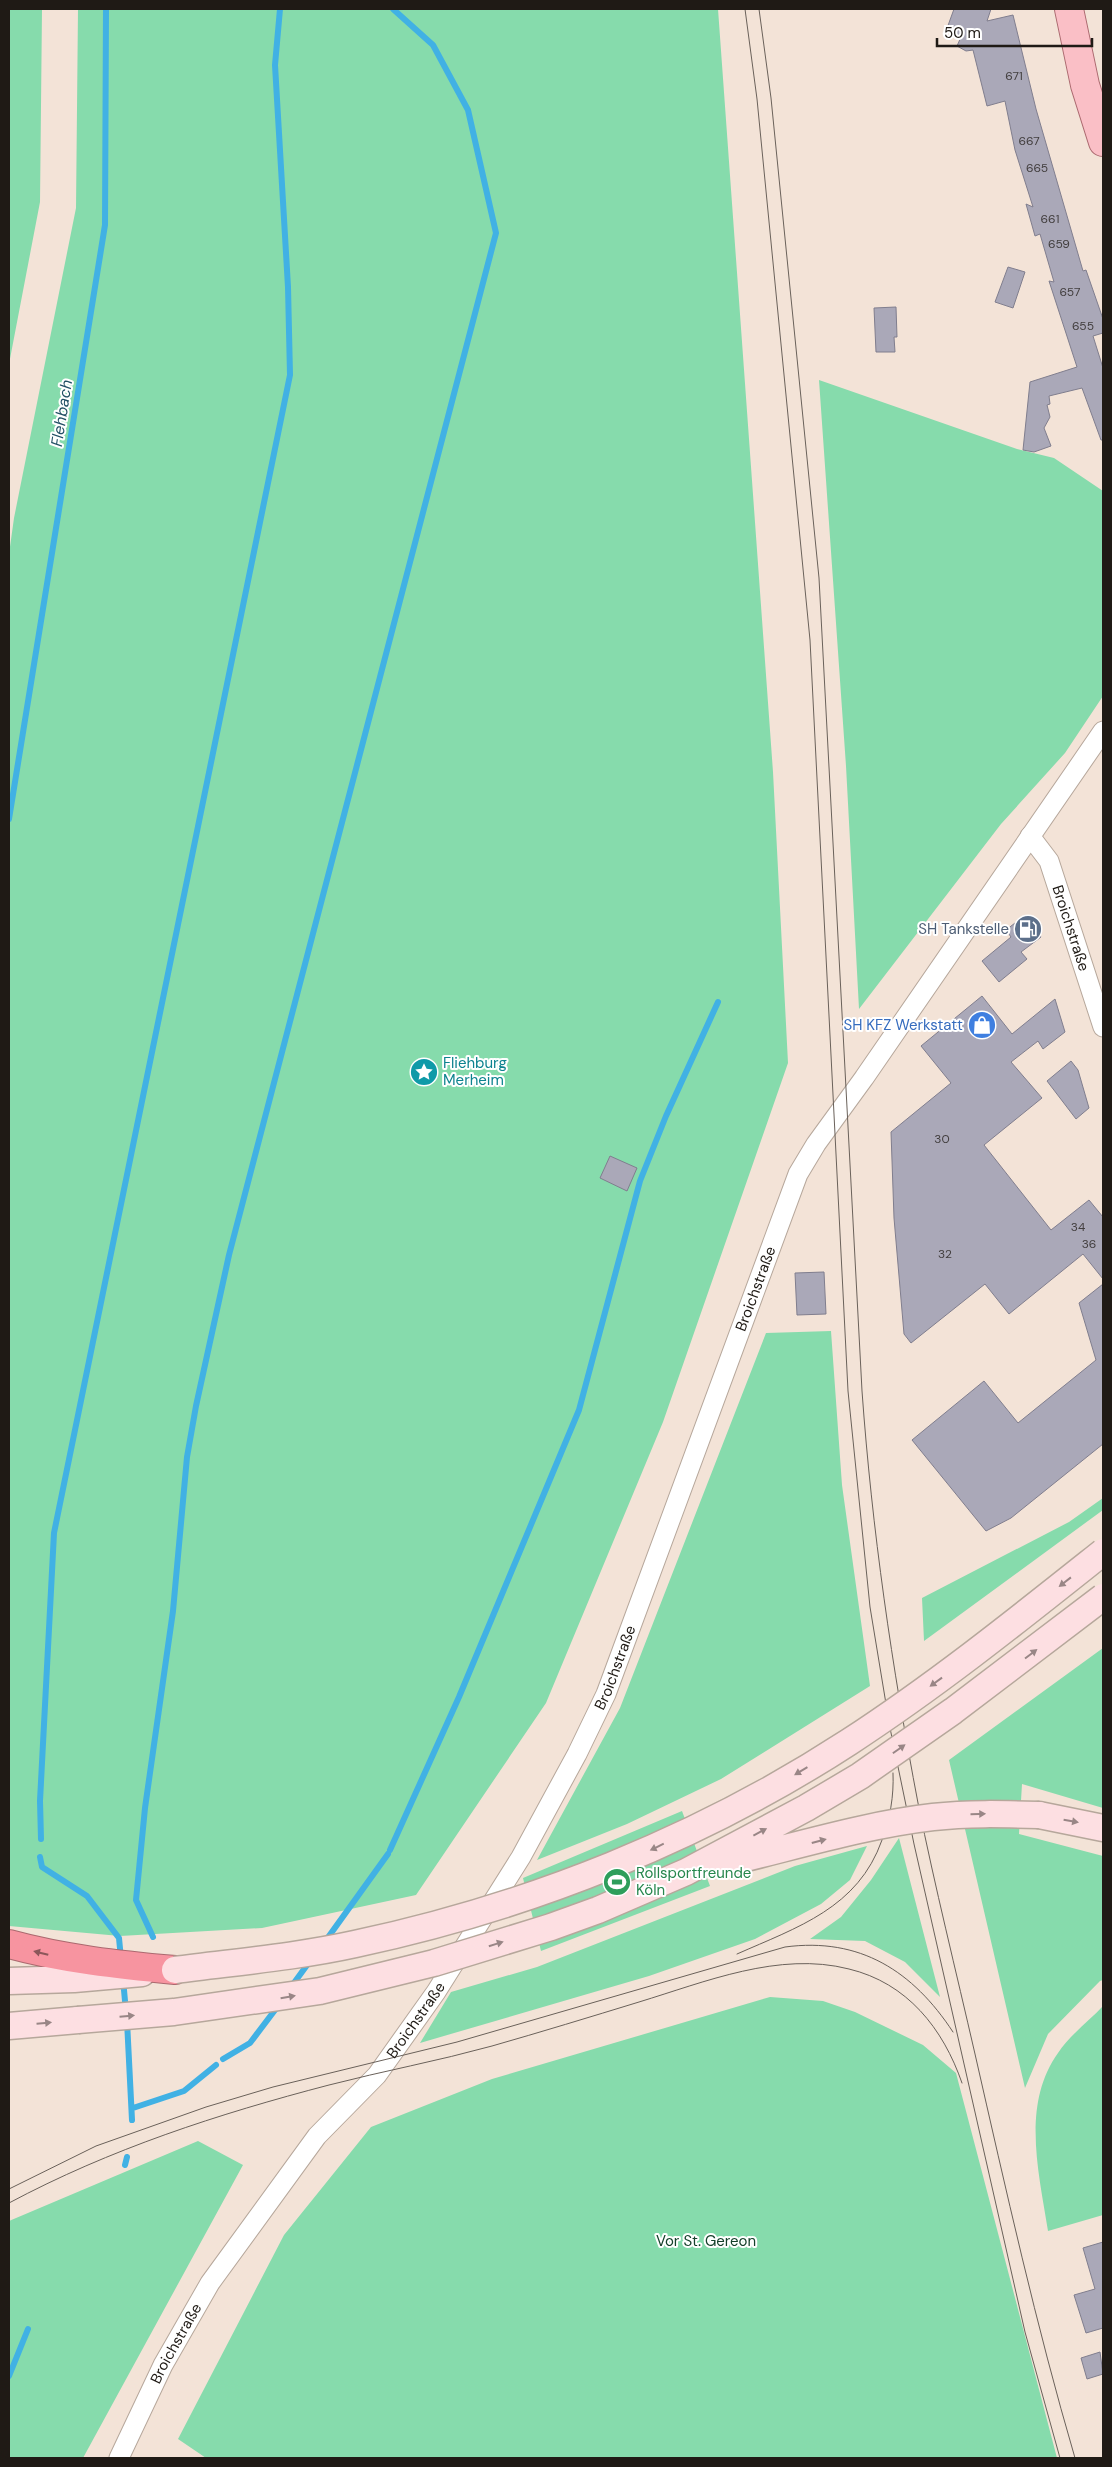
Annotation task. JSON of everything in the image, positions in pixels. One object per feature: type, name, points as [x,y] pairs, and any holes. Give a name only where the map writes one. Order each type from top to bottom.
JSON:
[{"type":"highway","points":[[9,1944],[74,1969],[175,1970]]},
{"type":"main road","points":[[1069,9],[1085,85],[1103,142]]},
{"type":"main road","points":[[175,1970],[354,1945],[416,1930],[545,1890],[643,1853],[738,1806],[847,1743],[962,1663],[1103,1552]]},
{"type":"main road","points":[[9,2026],[174,2012],[267,2000],[381,1978],[552,1927],[598,1910],[686,1872],[806,1808],[860,1776],[954,1711],[1103,1597]]},
{"type":"main road","points":[[686,1872],[905,1822],[969,1814],[1039,1815],[1103,1828]]},
{"type":"main road","points":[[9,1981],[74,1969]]},
{"type":"street","name":"Broichstraße","points":[[119,2458],[164,2365],[210,2283],[317,2136],[390,2059],[436,1992],[521,1857],[577,1754],[606,1694],[798,1174],[816,1144],[864,1078],[1103,731]]},
{"type":"street","name":"Broichstraße","points":[[1030,836],[1049,861],[1103,1027]]},
{"type":"green space","points":[[9,9],[42,9],[40,202],[9,364]]},
{"type":"green space","points":[[78,9],[718,9],[773,772],[788,1063],[663,1422],[546,1703],[416,1895],[262,1928],[120,1936],[9,1926],[9,554],[14,518],[76,208]]},
{"type":"green space","points":[[819,380],[1017,449],[1054,458],[1103,491],[1103,696],[1065,753],[1001,824],[859,1009],[846,766]]},
{"type":"green space","points":[[831,1331],[842,1485],[870,1686],[721,1779],[627,1824],[537,1860],[620,1708],[766,1333]]},
{"type":"green space","points":[[1103,1498],[1103,1510],[924,1641],[922,1598],[1069,1522]]},
{"type":"green space","points":[[1103,1648],[1103,1808],[1022,1784],[1019,1834],[1103,1856],[1103,1980],[1048,2034],[1025,2088],[949,1760]]},
{"type":"green space","name":"Rollsportfreunde Köln","points":[[682,1811],[710,1886],[541,1951],[523,1878]]},
{"type":"green space","points":[[899,1838],[940,1997],[905,1962],[865,1941],[810,1939],[841,1917],[871,1880]]},
{"type":"green space","points":[[867,1846],[850,1880],[821,1904],[755,1939],[649,1976],[420,2043],[451,1992],[537,1967],[795,1866]]},
{"type":"green space","name":"Vor St. Gereon","points":[[770,1997],[823,2001],[855,2012],[923,2045],[956,2073],[1057,2458],[206,2458],[178,2439],[284,2235],[371,2127],[492,2079]]},
{"type":"green space","points":[[1103,2006],[1103,2215],[1048,2231],[1037,2163],[1036,2117],[1040,2095],[1047,2073],[1058,2053],[1073,2035]]},
{"type":"green space","points":[[198,2141],[243,2165],[83,2458],[9,2458],[9,2221]]},
{"type":"building","points":[[954,9],[991,9],[987,21],[1013,15],[1036,109],[1083,271],[1086,270],[1103,319],[1103,333],[1093,336],[1103,368],[1103,440],[1101,440],[1082,388],[1049,396],[1050,404],[1047,405],[1050,417],[1044,428],[1051,446],[1034,452],[1023,450],[1030,382],[1077,367],[1049,281],[1054,282],[1040,234],[1035,236],[1026,204],[1033,207],[1015,150],[1005,101],[987,106],[973,50],[966,51],[957,46],[961,37],[946,31]]},
{"type":"building","points":[[1008,267],[1025,272],[1013,308],[995,302]]},
{"type":"building","points":[[896,307],[897,337],[894,337],[895,352],[876,352],[874,308]]},
{"type":"building","points":[[1024,916],[1041,937],[1021,952],[1027,959],[999,982],[982,961],[1011,937],[1006,930]]},
{"type":"building","points":[[982,996],[1012,1034],[1055,999],[1065,1032],[1043,1049],[1038,1041],[1011,1062],[1042,1098],[984,1145],[1051,1230],[1089,1200],[1103,1217],[1103,1279],[1083,1254],[1009,1314],[985,1284],[911,1343],[904,1334],[894,1218],[891,1132],[951,1083],[921,1046]]},
{"type":"building","points":[[1071,1061],[1078,1070],[1089,1108],[1076,1119],[1047,1081]]},
{"type":"building","points":[[610,1156],[637,1168],[627,1191],[600,1178]]},
{"type":"building","points":[[824,1272],[826,1314],[797,1315],[795,1273]]},
{"type":"building","points":[[1103,1284],[1103,1444],[1011,1518],[986,1531],[912,1440],[984,1381],[1018,1423],[1096,1360],[1079,1303]]},
{"type":"building","points":[[1103,2242],[1103,2328],[1086,2333],[1074,2295],[1095,2289],[1083,2248]]},
{"type":"building","points":[[1100,2352],[1103,2374],[1087,2379],[1081,2358]]},
{"type":"waterway","name":"Flehbach","points":[[9,819],[105,225],[106,9]]},
{"type":"waterway","points":[[41,1839],[40,1801],[54,1533],[290,375],[288,287],[275,65],[280,9]]},
{"type":"waterway","points":[[153,1937],[136,1900],[145,1808],[173,1611],[187,1457],[196,1406],[229,1255],[496,233],[468,110],[433,45],[393,9]]},
{"type":"waterway","points":[[390,1850],[459,1697],[579,1410],[640,1181],[666,1116],[718,1002]]},
{"type":"waterway","points":[[324,1943],[388,1854]]},
{"type":"waterway","points":[[40,1857],[42,1867],[87,1896],[119,1938],[121,1959]]},
{"type":"waterway","points":[[291,1987],[310,1961]]},
{"type":"waterway","points":[[123,1979],[126,2012]]},
{"type":"waterway","points":[[223,2059],[250,2043],[278,2006]]},
{"type":"waterway","points":[[127,2021],[132,2120]]},
{"type":"waterway","points":[[133,2108],[184,2091],[216,2065]]},
{"type":"waterway","points":[[125,2165],[127,2157]]},
{"type":"waterway","points":[[9,2376],[28,2329]]},
{"type":"tram line","points":[[745,9],[757,99],[810,640],[848,1391],[870,1607],[890,1728],[914,1844],[1025,2332],[1060,2458]]},
{"type":"tram line","points":[[759,9],[771,98],[819,578],[862,1391],[877,1547],[900,1701],[918,1803],[938,1897],[1022,2257],[1047,2358],[1075,2458]]},
{"type":"tram line","points":[[737,1954],[803,1924],[842,1899],[858,1883],[871,1863],[885,1832],[892,1799],[893,1773]]},
{"type":"tram line","points":[[9,2189],[96,2146],[206,2107],[273,2087],[457,2042],[785,1947],[812,1945],[837,1947],[861,1953],[882,1963],[902,1976],[920,1992],[937,2010],[953,2032]]},
{"type":"tram line","points":[[9,2203],[86,2166],[125,2150],[246,2108],[329,2085],[492,2046],[716,1978],[769,1966],[823,1964],[849,1969],[888,1985],[905,1997],[933,2026],[954,2063],[962,2083]]},
{"type":"place","name":"SH Tankstelle","points":[[1028,929]]},
{"type":"place","name":"SH KFZ Werkstatt","points":[[982,1025]]},
{"type":"place","name":"Fliehburg Merheim","points":[[424,1072]]},
{"type":"place","name":"Rollsportfreunde Köln","points":[[617,1882]]}]
